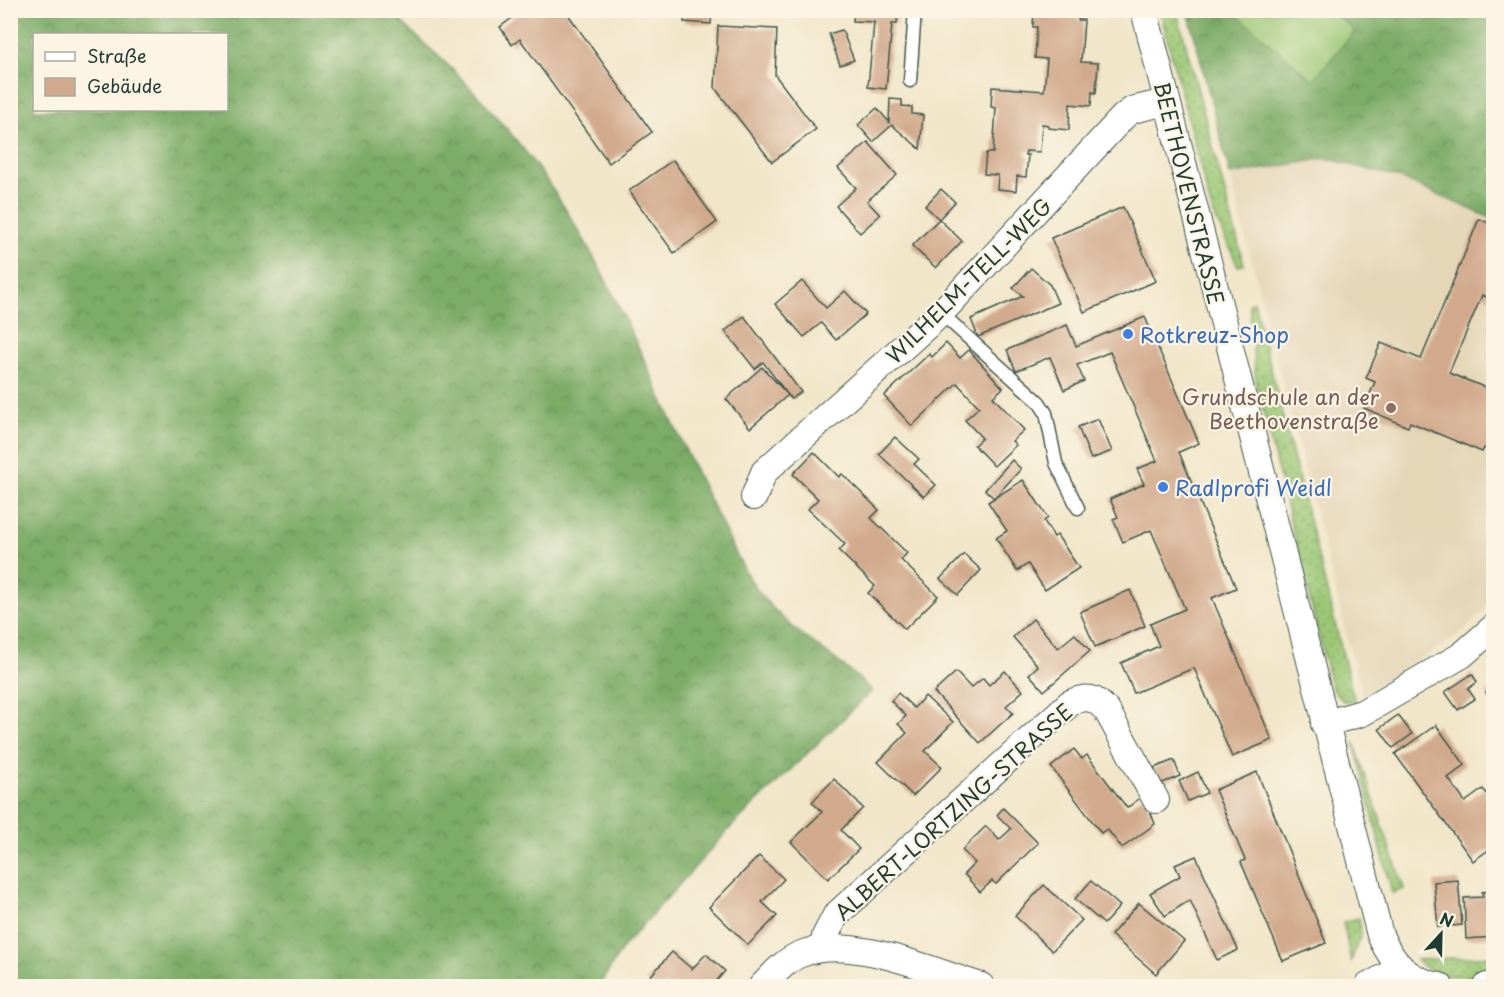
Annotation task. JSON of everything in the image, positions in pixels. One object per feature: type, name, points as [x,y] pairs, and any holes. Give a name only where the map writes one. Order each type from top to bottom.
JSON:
[{"type":"street","name":"BEETHOVENSTRASSE","points":[[1144,10],[1324,724],[1380,935],[1399,969]]},
{"type":"street","name":"WILHELM-TELL-WEG","points":[[754,497],[764,472],[941,313],[1123,117],[1132,110],[1166,102]]},
{"type":"street","points":[[1324,724],[1362,713],[1462,655],[1494,627]]},
{"type":"street","name":"ALBERT-LORTZING-STRASSE","points":[[824,948],[825,936],[836,915],[1070,703],[1090,697],[1103,706],[1156,800]]},
{"type":"street","points":[[762,987],[776,971],[799,954],[824,948],[849,948],[874,953],[981,987]]},
{"type":"street","points":[[1368,987],[1399,969],[1420,981],[1440,987]]},
{"type":"street","points":[[1487,987],[1494,986]]},
{"type":"lane","points":[[910,81],[915,10]]},
{"type":"lane","points":[[941,313],[1039,402],[1046,413],[1056,463],[1078,508]]},
{"type":"shaded area","name":"Grundschule an der Beethovenstraße","points":[[1326,158],[1400,178],[1493,219],[1493,598],[1472,623],[1451,640],[1362,695],[1230,175]]},
{"type":"green space","points":[[10,11],[391,11],[486,105],[534,163],[574,223],[612,292],[695,470],[754,586],[787,622],[859,678],[872,691],[731,827],[624,946],[599,986],[11,986]]},
{"type":"green space","points":[[1160,11],[1177,11],[1244,265],[1238,266],[1211,208]]},
{"type":"green space","points":[[1188,11],[1493,11],[1493,219],[1400,178],[1326,158],[1230,175]]},
{"type":"green space","points":[[1232,11],[1331,11],[1355,31],[1313,80]]},
{"type":"green space","points":[[1254,302],[1355,703],[1343,701],[1332,689],[1256,383],[1249,304]]},
{"type":"green space","points":[[1354,742],[1404,889],[1392,893]]},
{"type":"green space","points":[[1359,918],[1361,934],[1351,961],[1343,922]]},
{"type":"green space","points":[[1493,956],[1493,976],[1452,976],[1424,967],[1416,960]]},
{"type":"building","points":[[523,10],[565,10],[652,132],[609,163],[520,39],[512,45],[500,27]]},
{"type":"building","points":[[685,10],[712,10],[711,24],[684,22]]},
{"type":"building","points":[[743,10],[789,10],[789,15],[743,13]]},
{"type":"building","points":[[854,10],[898,10],[897,24],[892,24],[886,89],[868,87],[874,22],[853,21]]},
{"type":"building","points":[[1034,10],[1079,10],[1078,20],[1084,20],[1081,62],[1098,63],[1096,93],[1092,92],[1091,106],[1070,104],[1069,130],[1048,128],[1048,125],[1042,124],[1040,152],[1026,151],[1025,155],[1028,155],[1026,177],[1017,176],[1016,191],[997,189],[998,175],[984,174],[986,153],[993,153],[996,108],[991,107],[992,87],[1044,91],[1047,59],[1035,58],[1037,27],[1033,27]]},
{"type":"building","points":[[718,26],[777,29],[775,75],[816,129],[772,162],[715,88]]},
{"type":"building","points":[[842,30],[854,60],[840,65],[829,34]]},
{"type":"building","points":[[890,99],[902,100],[902,106],[912,107],[912,114],[923,115],[920,149],[892,125],[873,142],[858,125],[877,108],[889,122]]},
{"type":"building","points":[[868,142],[897,175],[867,201],[880,215],[860,233],[836,206],[856,188],[838,168]]},
{"type":"building","points":[[673,160],[717,222],[674,253],[629,191]]},
{"type":"building","points":[[941,189],[955,202],[939,219],[925,206]]},
{"type":"building","points":[[1123,207],[1156,281],[1084,312],[1051,238]]},
{"type":"building","points":[[939,219],[962,241],[936,268],[912,246]]},
{"type":"building","points":[[1479,219],[1494,225],[1494,300],[1482,295],[1449,373],[1494,391],[1494,452],[1484,448],[1482,452],[1410,422],[1408,427],[1364,408],[1375,382],[1366,378],[1381,343],[1421,359]]},
{"type":"building","points":[[1031,268],[1050,285],[1058,303],[978,337],[971,319],[1023,296],[1013,288]]},
{"type":"building","points":[[802,281],[826,308],[845,291],[866,314],[836,340],[821,323],[804,337],[775,304]]},
{"type":"building","points":[[1494,315],[1494,330],[1488,328]]},
{"type":"building","points":[[744,316],[801,392],[791,399],[763,362],[755,369],[725,331]]},
{"type":"building","points":[[1145,317],[1199,443],[1179,452],[1236,588],[1212,598],[1272,740],[1232,757],[1194,668],[1134,693],[1121,663],[1159,646],[1150,624],[1185,609],[1151,530],[1123,542],[1113,519],[1118,517],[1110,499],[1144,484],[1137,469],[1157,461],[1110,352],[1077,365],[1084,381],[1064,390],[1050,357],[1016,371],[1007,350],[1067,325],[1076,346]]},
{"type":"building","points":[[946,343],[960,358],[969,350],[1003,388],[993,397],[1024,430],[1012,441],[1016,445],[994,466],[974,445],[982,438],[965,420],[979,407],[957,383],[912,426],[884,396],[929,354],[932,357]]},
{"type":"building","points":[[762,367],[788,395],[750,428],[726,399]]},
{"type":"building","points":[[1098,419],[1112,451],[1091,459],[1078,427]]},
{"type":"building","points":[[895,437],[919,459],[914,464],[936,485],[924,497],[879,454]]},
{"type":"building","points":[[814,452],[839,477],[842,474],[879,510],[871,518],[907,553],[901,560],[938,596],[905,629],[868,593],[875,586],[839,551],[845,544],[808,509],[818,499],[793,474]]},
{"type":"building","points":[[1012,460],[1021,469],[994,498],[985,490]]},
{"type":"building","points":[[1023,480],[1048,518],[1044,521],[1054,537],[1057,535],[1079,568],[1045,590],[1028,564],[1017,571],[996,538],[1007,531],[988,502]]},
{"type":"building","points":[[964,554],[981,570],[958,595],[940,579]]},
{"type":"building","points":[[1130,590],[1145,626],[1095,647],[1080,612]]},
{"type":"building","points":[[1033,619],[1058,648],[1075,634],[1090,651],[1044,691],[1029,674],[1038,666],[1013,637]]},
{"type":"building","points":[[1005,671],[1023,691],[1006,706],[1013,713],[980,743],[934,692],[956,672],[971,688],[983,678],[989,685]]},
{"type":"building","points":[[1472,674],[1477,682],[1468,689],[1475,699],[1458,710],[1445,692]]},
{"type":"building","points":[[1494,688],[1494,704],[1486,693]]},
{"type":"building","points":[[898,693],[914,708],[925,696],[953,722],[925,751],[942,767],[913,796],[878,762],[907,733],[898,724],[906,716],[891,701]]},
{"type":"building","points":[[1398,715],[1412,734],[1393,748],[1379,729]]},
{"type":"building","points":[[1436,725],[1465,765],[1448,778],[1465,802],[1483,789],[1494,802],[1494,846],[1473,861],[1395,754]]},
{"type":"building","points":[[1074,749],[1082,759],[1087,755],[1127,808],[1144,795],[1155,824],[1122,848],[1107,829],[1101,833],[1051,767]]},
{"type":"building","points":[[1174,760],[1180,776],[1160,784],[1154,768]]},
{"type":"building","points":[[1198,772],[1207,793],[1188,801],[1179,781]]},
{"type":"building","points":[[1257,772],[1326,943],[1283,961],[1241,862],[1245,860],[1215,790]]},
{"type":"building","points":[[834,779],[863,808],[841,830],[859,849],[828,879],[791,842],[822,812],[812,802]]},
{"type":"building","points":[[1003,808],[1038,843],[996,884],[992,881],[980,892],[964,874],[975,863],[962,850],[986,826],[999,840],[1011,829],[997,815]]},
{"type":"building","points":[[759,856],[784,879],[762,902],[777,916],[748,945],[709,907]]},
{"type":"building","points":[[1196,856],[1238,950],[1217,960],[1190,900],[1165,916],[1150,893],[1180,876],[1175,865]]},
{"type":"building","points":[[1458,880],[1462,925],[1438,927],[1434,882]]},
{"type":"building","points":[[1091,881],[1120,906],[1104,924],[1075,899]]},
{"type":"building","points":[[1044,885],[1082,920],[1052,951],[1015,916]]},
{"type":"building","points":[[1494,891],[1494,937],[1466,939],[1464,898],[1483,897],[1482,892]]},
{"type":"building","points":[[1139,903],[1184,941],[1156,974],[1111,935]]},
{"type":"building","points":[[672,952],[692,969],[706,954],[725,971],[712,986],[653,986],[646,981]]},
{"type":"place","name":"Rotkreuz-Shop","points":[[1128,334]]},
{"type":"place","name":"Grundschule an der Beethovenstraße","points":[[1391,408]]},
{"type":"place","name":"Radlprofi Weidl","points":[[1163,487]]}]
